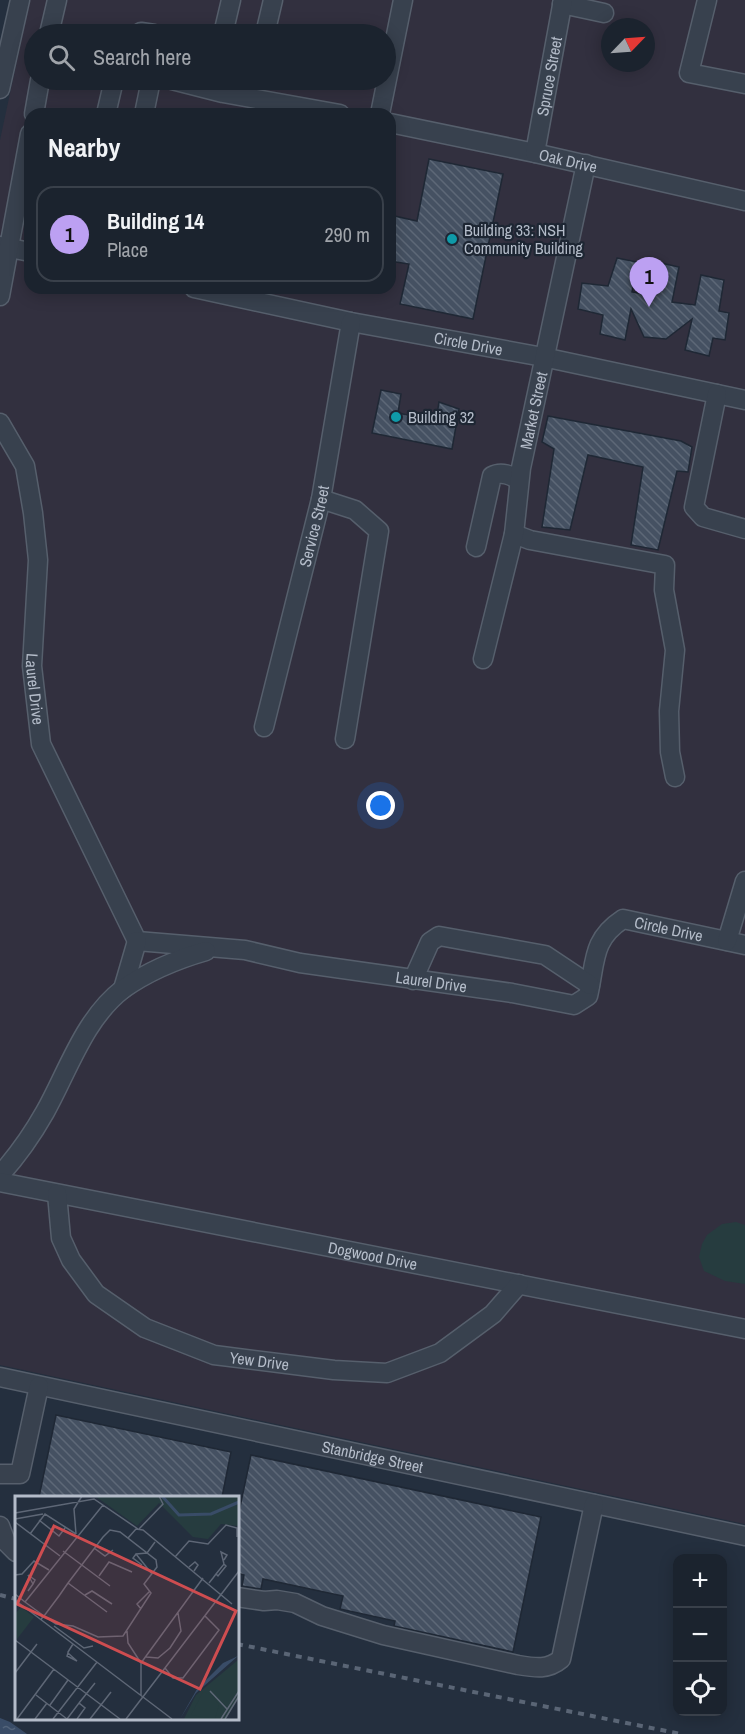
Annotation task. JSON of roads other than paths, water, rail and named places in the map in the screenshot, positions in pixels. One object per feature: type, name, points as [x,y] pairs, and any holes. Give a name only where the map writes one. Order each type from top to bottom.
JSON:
[{"type":"street","points":[[0,89],[20,0]]},
{"type":"street","points":[[51,24],[57,0]]},
{"type":"street","points":[[225,24],[231,0]]},
{"type":"street","points":[[267,24],[273,0]]},
{"type":"street","points":[[396,31],[402,0]]},
{"type":"street","points":[[706,0],[689,73],[745,84]]},
{"type":"street","points":[[563,2],[604,13]]},
{"type":"street","name":"Spruce Street","points":[[535,153],[563,2]]},
{"type":"street","points":[[35,108],[38,90]]},
{"type":"street","points":[[107,108],[112,90]]},
{"type":"street","points":[[145,108],[149,90]]},
{"type":"street","points":[[236,90],[314,108]]},
{"type":"street","points":[[381,108],[385,90]]},
{"type":"street","name":"Oak Drive","points":[[396,124],[586,164],[745,201]]},
{"type":"street","points":[[0,296],[5,247],[24,161]]},
{"type":"street","name":"Market Street","points":[[483,659],[514,534],[519,481],[543,357],[586,164]]},
{"type":"street","points":[[5,247],[24,251]]},
{"type":"street","name":"Circle Drive","points":[[222,294],[351,322],[543,357],[745,399]]},
{"type":"street","name":"Service Street","points":[[264,727],[321,499],[351,322]]},
{"type":"street","points":[[717,393],[694,507],[703,517],[745,529]]},
{"type":"street","name":"Laurel Drive","points":[[0,423],[25,466],[33,513],[38,560],[32,666],[41,744],[137,940],[123,989]]},
{"type":"street","points":[[476,547],[492,476],[498,474],[513,476],[519,481]]},
{"type":"street","points":[[321,499],[356,510],[379,531],[345,739]]},
{"type":"street","points":[[514,534],[530,540],[665,565],[664,590],[675,650],[669,711],[670,752],[675,777]]},
{"type":"street","points":[[736,943],[745,881]]},
{"type":"street","name":"Circle Drive","points":[[574,1005],[588,996],[599,943],[608,929],[623,919],[736,943]]},
{"type":"street","points":[[413,980],[430,942],[439,936],[545,955],[590,985]]},
{"type":"street","name":"Laurel Drive","points":[[137,940],[245,950],[300,963],[512,993],[574,1005]]},
{"type":"street","name":"Laurel Drive","points":[[0,1175],[25,1146],[46,1110],[67,1064],[104,1008],[123,989],[188,956],[216,948]]},
{"type":"street","name":"Dogwood Drive","points":[[0,1182],[745,1329]]},
{"type":"street","name":"Yew Drive","points":[[57,1194],[62,1238],[71,1260],[96,1294],[145,1328],[214,1355],[334,1370],[387,1373],[440,1353],[493,1314],[519,1284]]},
{"type":"street","name":"Stanbridge Street","points":[[0,1377],[745,1536]]},
{"type":"street","points":[[0,1474],[20,1474],[39,1386]]},
{"type":"street","points":[[238,1597],[264,1602],[277,1600],[295,1603],[322,1616],[383,1635],[537,1669],[552,1667],[561,1659],[594,1504]]},
{"type":"street","points":[[0,1526],[6,1542],[15,1551]]},
{"type":"water","points":[[0,1718],[10,1722],[27,1734],[0,1734]]},
{"type":"railway","points":[[0,1595],[15,1599]]},
{"type":"railway","points":[[238,1644],[681,1734]]},
{"type":"place","name":"Building 33: NSH Community Building","points":[[452,239]]},
{"type":"place","name":"Building 14","points":[[649,307]]},
{"type":"place","name":"Building 32","points":[[396,417]]}]
